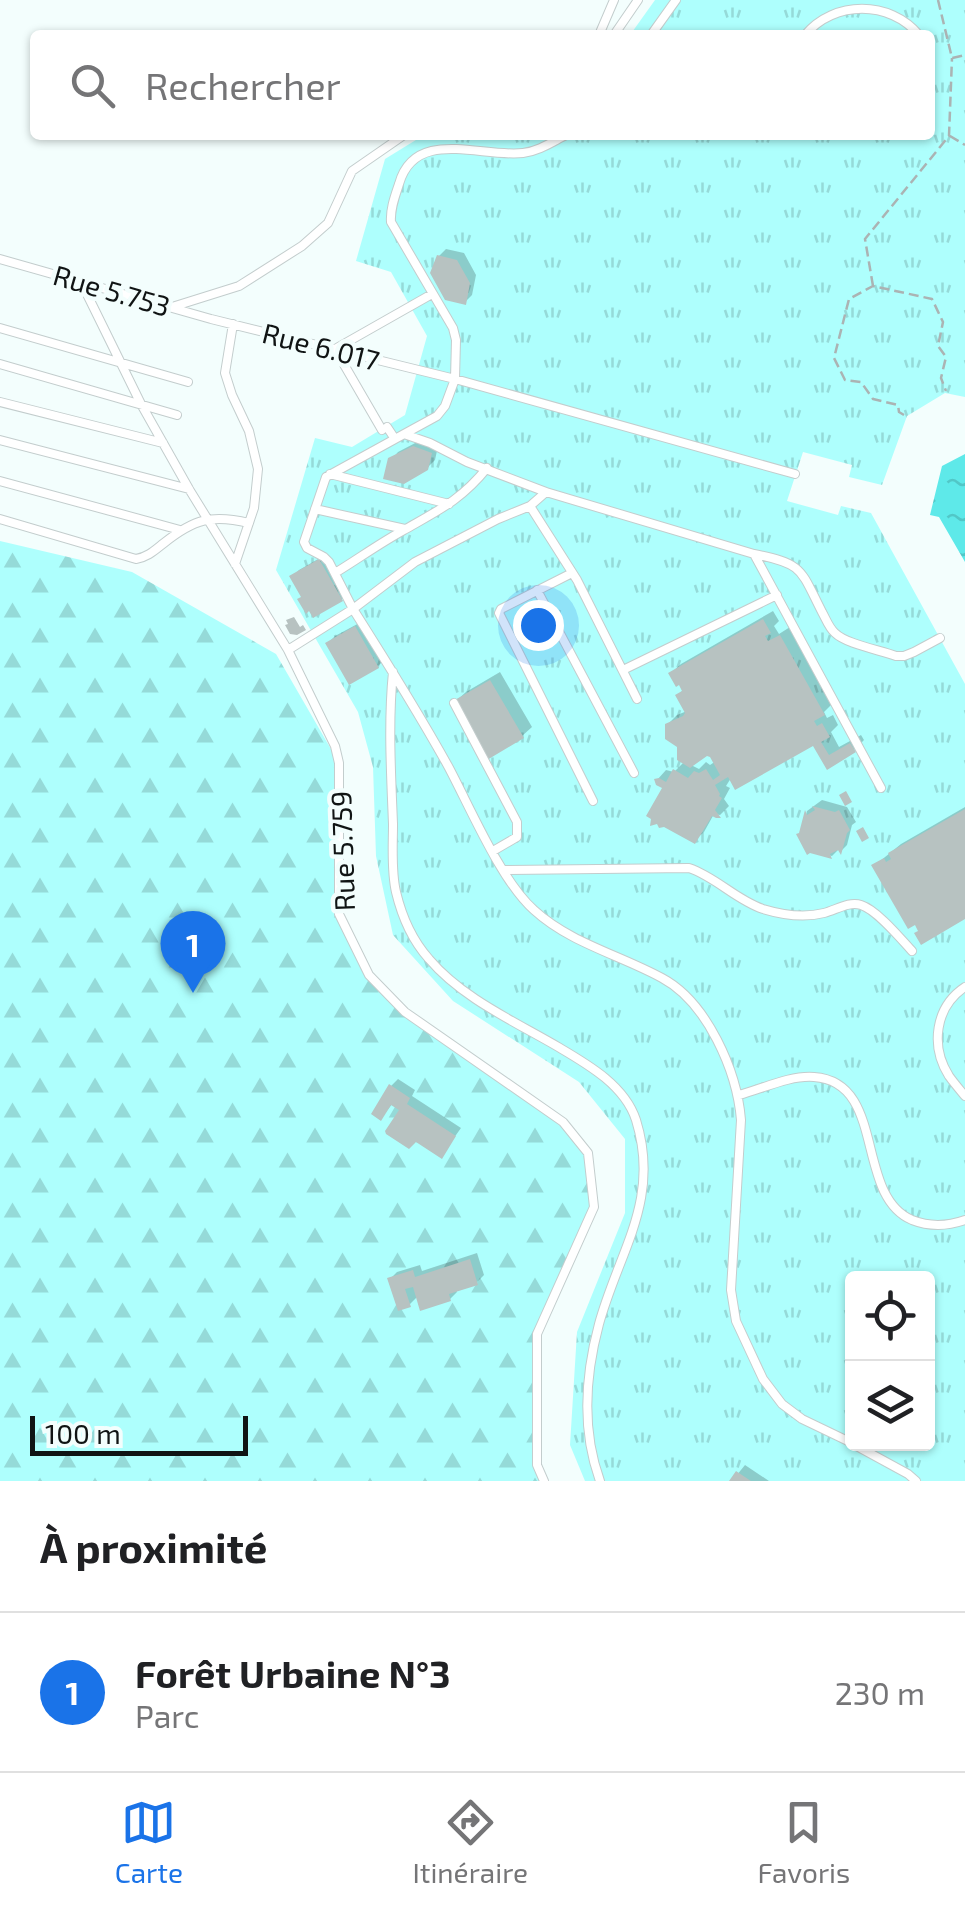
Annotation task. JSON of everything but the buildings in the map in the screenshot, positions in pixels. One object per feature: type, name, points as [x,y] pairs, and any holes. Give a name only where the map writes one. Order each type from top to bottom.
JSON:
[{"type":"lane","points":[[601,30],[614,0]]},
{"type":"lane","points":[[617,30],[638,0]]},
{"type":"lane","points":[[655,30],[676,0]]},
{"type":"lane","points":[[809,30],[834,10],[882,3],[915,30]]},
{"type":"lane","points":[[172,306],[239,286],[302,246],[328,223],[352,171],[397,140]]},
{"type":"lane","points":[[556,140],[521,153],[434,149],[406,166],[390,217],[455,333],[455,379],[437,416],[323,481],[305,546],[324,557],[336,573],[353,609],[422,718],[504,870],[532,909],[573,937],[666,980],[691,1001],[710,1028],[739,1095],[741,1120],[731,1290],[736,1321],[763,1379],[782,1404],[802,1419],[845,1439]]},
{"type":"lane","name":"Rue 5.753","points":[[0,258],[229,323]]},
{"type":"lane","name":"Rue 5.759","points":[[81,282],[141,404],[288,650],[335,746],[340,763],[338,914],[368,975],[404,1012],[563,1122],[588,1153],[594,1207],[538,1334],[536,1465],[544,1481]]},
{"type":"lane","points":[[395,440],[335,350],[432,294]]},
{"type":"lane","points":[[229,323],[225,373],[249,431],[258,469],[257,490],[235,564]]},
{"type":"lane","name":"Rue 6.017","points":[[229,323],[455,379],[795,474]]},
{"type":"lane","points":[[0,328],[188,382]]},
{"type":"lane","points":[[0,364],[178,415]]},
{"type":"lane","points":[[0,402],[163,442]]},
{"type":"lane","points":[[404,434],[546,492],[784,560],[803,575],[830,628],[841,638],[904,656],[940,638]]},
{"type":"lane","points":[[0,440],[190,489]]},
{"type":"lane","points":[[336,573],[449,504],[470,489],[487,468]]},
{"type":"lane","points":[[330,474],[449,504]]},
{"type":"lane","points":[[0,481],[180,530]]},
{"type":"lane","points":[[288,650],[353,609],[415,562],[530,506],[546,492]]},
{"type":"lane","points":[[530,506],[572,573],[637,699]]},
{"type":"lane","points":[[314,509],[405,528]]},
{"type":"lane","points":[[0,520],[136,559],[206,518],[248,523]]},
{"type":"lane","points":[[754,554],[881,788]]},
{"type":"lane","points":[[572,573],[501,610],[500,618],[593,800]]},
{"type":"lane","points":[[536,590],[634,773]]},
{"type":"lane","points":[[624,670],[777,595]]},
{"type":"lane","points":[[392,672],[394,888],[414,940],[463,990],[594,1068],[621,1094],[634,1114],[643,1144],[645,1179],[638,1216],[600,1322],[587,1385],[588,1431],[600,1481]]},
{"type":"lane","points":[[454,703],[517,822],[517,837],[493,851]]},
{"type":"lane","points":[[504,870],[689,868],[766,910],[799,916],[847,905],[865,906],[912,952]]},
{"type":"lane","points":[[965,988],[953,995],[944,1008],[938,1023],[938,1041],[948,1074],[965,1096]]},
{"type":"lane","points":[[739,1095],[804,1077],[818,1077],[844,1089],[857,1106],[882,1188],[901,1215],[922,1223],[949,1225],[965,1220]]},
{"type":"lane","points":[[866,1451],[916,1481]]},
{"type":"path","points":[[873,286],[865,238],[949,136],[952,58],[938,0]]},
{"type":"path","points":[[952,58],[965,54]]},
{"type":"path","points":[[949,136],[965,145]]},
{"type":"path","points":[[904,415],[898,405],[873,399],[861,382],[846,380],[834,358],[849,299],[873,286],[932,299],[944,322],[938,346],[946,358],[941,378],[946,391]]},
{"type":"green space","points":[[655,0],[965,0],[965,397],[945,393],[907,416],[882,485],[849,477],[852,465],[803,452],[787,501],[838,515],[841,506],[871,513],[965,684],[965,1481],[585,1481],[570,1445],[577,1332],[625,1213],[625,1139],[579,1082],[453,1001],[393,935],[376,856],[373,767],[358,712],[276,570],[315,438],[352,447],[405,415],[427,336],[391,272],[356,261],[385,159],[416,140],[935,140],[935,30],[634,30]]},
{"type":"green space","points":[[0,541],[132,572],[276,654],[339,763],[339,914],[369,975],[405,1012],[563,1122],[588,1153],[594,1207],[538,1334],[537,1465],[544,1481],[0,1481]]},
{"type":"water","points":[[965,454],[965,562],[939,517],[930,515],[942,466]]},
{"type":"place","name":"Forêt Urbaine N°3","points":[[193,993]]}]
